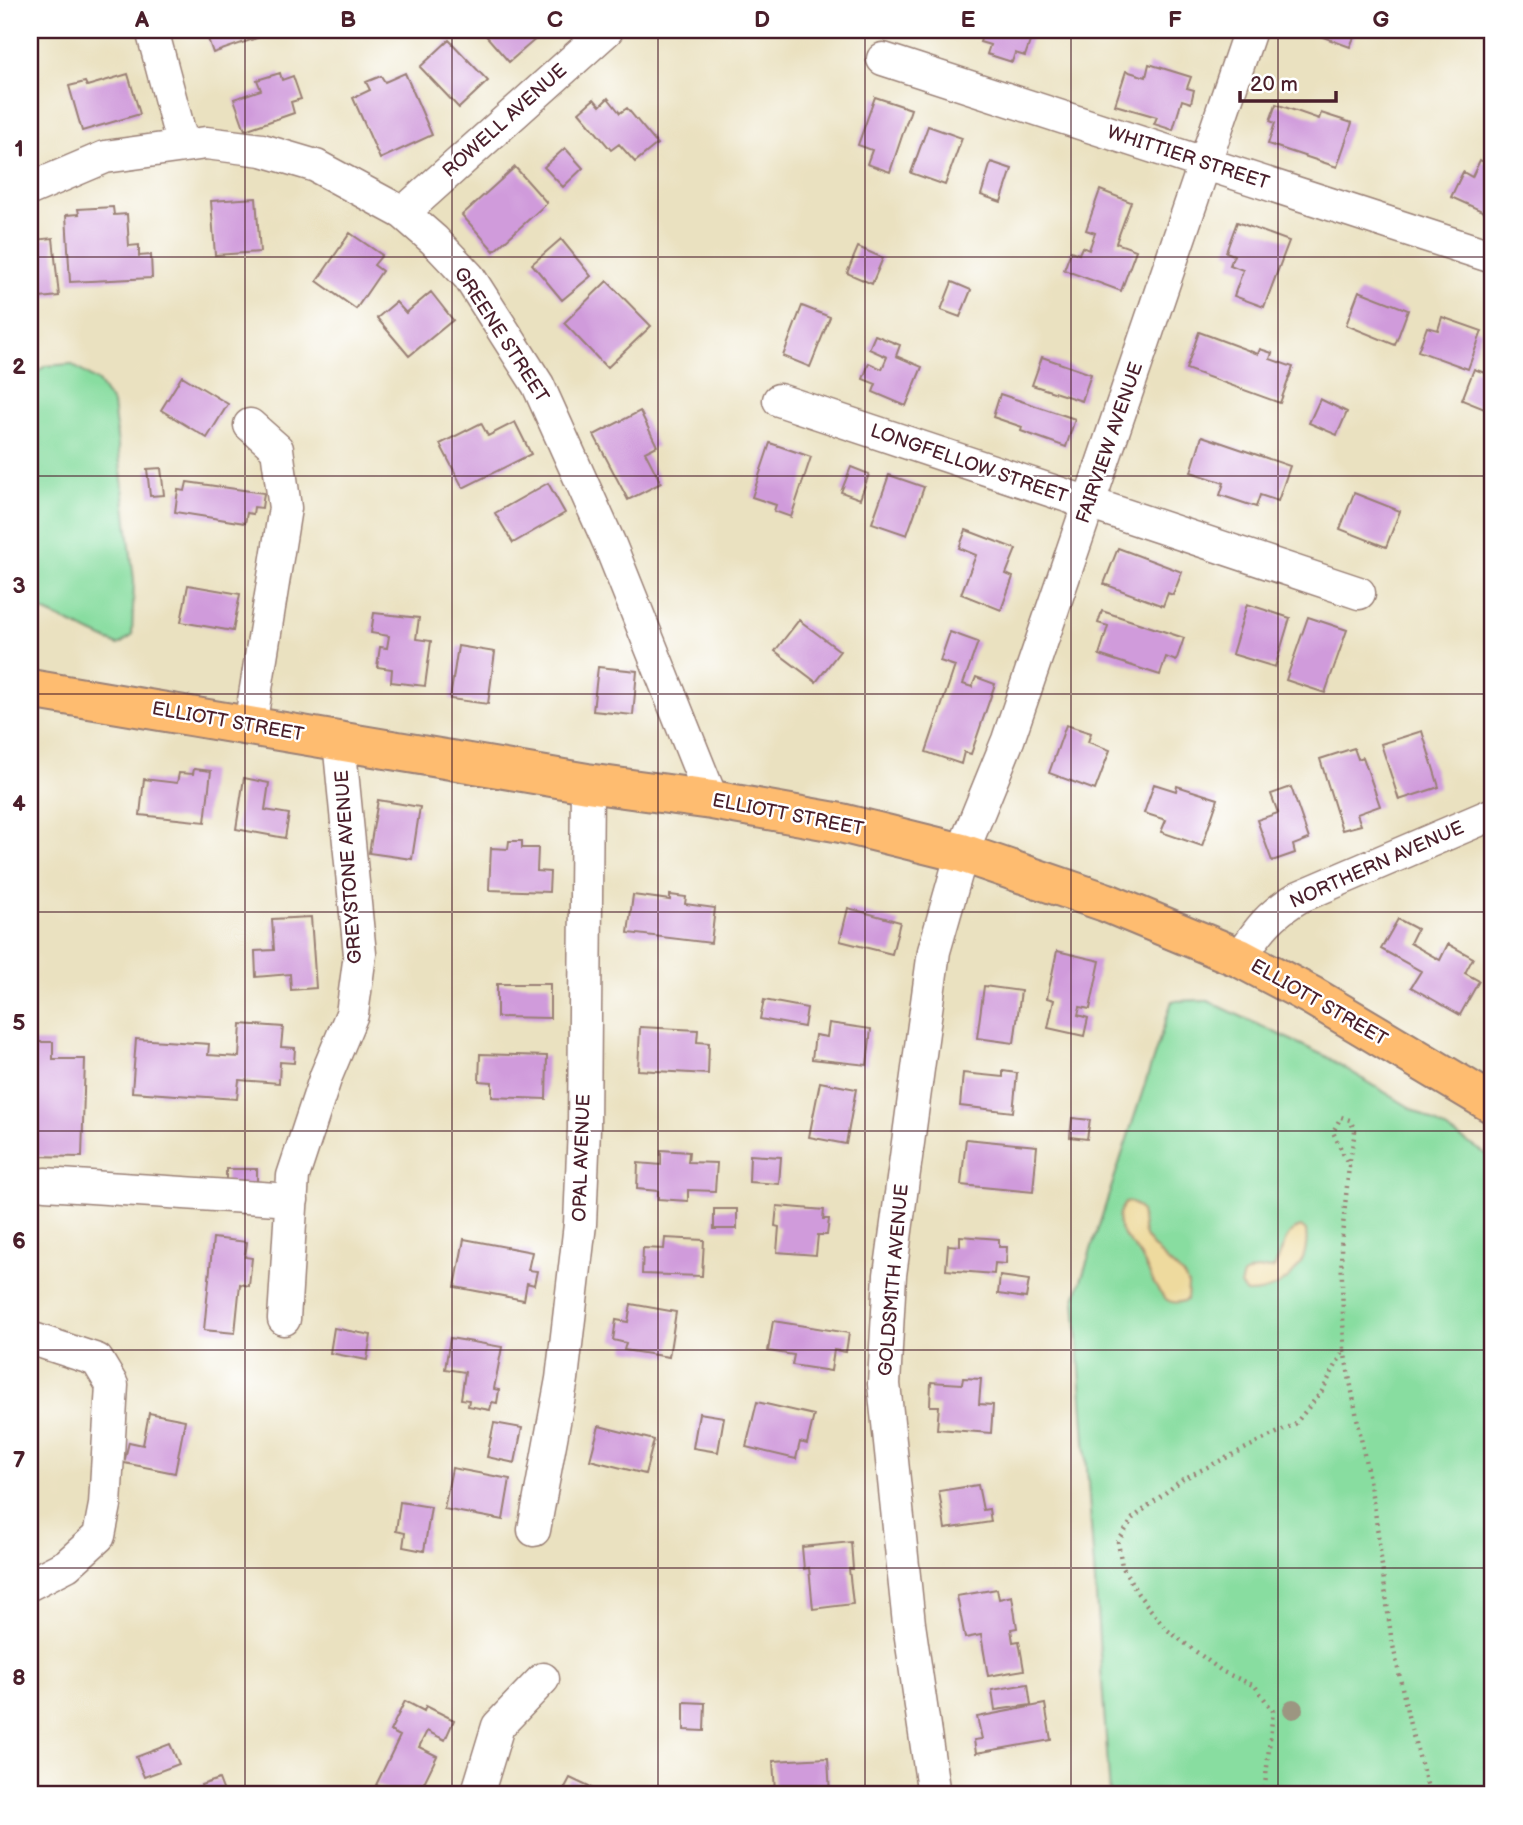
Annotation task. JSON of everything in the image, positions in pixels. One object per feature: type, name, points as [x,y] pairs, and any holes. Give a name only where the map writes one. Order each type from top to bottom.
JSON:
[{"type":"main road","name":"ELLIOTT STREET","points":[[30,689],[587,783],[712,800],[841,823],[962,853],[1105,902],[1240,958],[1312,996],[1493,1104]]},
{"type":"street","points":[[152,30],[183,146]]},
{"type":"street","name":"ROWELL AVENUE","points":[[403,213],[607,30]]},
{"type":"street","name":"FAIRVIEW AVENUE","points":[[962,853],[1008,740],[1250,30]]},
{"type":"street","name":"WHITTIER STREET","points":[[883,59],[1493,257]]},
{"type":"street","name":"GREENE STREET","points":[[30,189],[106,156],[206,143],[262,150],[316,166],[403,213],[434,240],[469,276],[538,385],[610,545],[712,800]]},
{"type":"street","name":"LONGFELLOW STREET","points":[[779,400],[1359,593]]},
{"type":"street","points":[[250,425],[277,449],[285,508],[250,726]]},
{"type":"street","name":"GREYSTONE AVENUE","points":[[284,1319],[293,1175],[326,1076],[352,1014],[360,954],[339,741]]},
{"type":"street","name":"OPAL AVENUE","points":[[534,1530],[562,1379],[580,1224],[584,1128],[587,783]]},
{"type":"street","name":"NORTHERN AVENUE","points":[[1240,958],[1259,928],[1278,909],[1299,897],[1493,814]]},
{"type":"street","name":"GOLDSMITH AVENUE","points":[[934,1795],[909,1624],[884,1384],[890,1275],[934,951],[962,853]]},
{"type":"street","points":[[45,1184],[292,1200]]},
{"type":"street","points":[[30,1338],[97,1360],[112,1385],[105,1505],[99,1535],[67,1565],[30,1584]]},
{"type":"street","points":[[477,1795],[498,1727],[542,1679]]},
{"type":"path","points":[[1349,1166],[1333,1132],[1341,1117],[1350,1120],[1355,1130],[1341,1246],[1344,1350],[1375,1511],[1391,1636],[1410,1725],[1430,1795]]},
{"type":"path","points":[[1264,1795],[1273,1711],[1255,1686],[1223,1672],[1166,1629],[1138,1594],[1122,1566],[1118,1542],[1133,1518],[1183,1479],[1295,1424],[1322,1391],[1344,1350]]},
{"type":"green space","points":[[71,364],[98,382],[113,404],[134,580],[132,636],[118,645],[30,605],[30,379],[45,366]]},
{"type":"green space","points":[[1206,1000],[1325,1056],[1493,1158],[1493,1795],[1110,1795],[1075,1299],[1172,1001]]},
{"type":"sand","points":[[1129,1202],[1141,1212],[1143,1231],[1148,1241],[1185,1278],[1188,1285],[1187,1300],[1168,1301],[1161,1294],[1141,1257],[1126,1239],[1119,1224],[1119,1216],[1125,1203]]},
{"type":"sand","points":[[1301,1227],[1306,1231],[1304,1256],[1291,1276],[1270,1289],[1246,1293],[1240,1286],[1243,1275],[1251,1271],[1274,1268],[1290,1233]]},
{"type":"building","points":[[205,30],[280,30],[213,53]]},
{"type":"building","points":[[481,30],[530,30],[537,38],[509,62]]},
{"type":"building","points":[[946,30],[966,30],[964,36]]},
{"type":"building","points":[[984,30],[1034,30],[1025,56],[1015,53],[1012,62],[987,54],[990,45],[980,42]]},
{"type":"building","points":[[1304,30],[1357,30],[1350,47]]},
{"type":"building","points":[[449,40],[488,81],[459,108],[420,67]]},
{"type":"building","points":[[1149,64],[1191,77],[1187,88],[1194,90],[1191,103],[1182,100],[1173,130],[1154,124],[1157,117],[1115,105],[1126,71],[1146,77]]},
{"type":"building","points":[[280,73],[282,80],[293,76],[301,99],[291,102],[294,113],[245,130],[234,99],[261,90],[257,80]]},
{"type":"building","points":[[405,73],[432,135],[380,159],[353,98],[370,90],[366,82],[381,76],[385,82]]},
{"type":"building","points":[[128,74],[140,114],[82,131],[69,86],[85,82],[87,86]]},
{"type":"building","points":[[875,97],[911,109],[890,172],[867,164],[872,150],[858,145]]},
{"type":"building","points":[[608,98],[620,113],[627,108],[657,144],[635,162],[619,144],[611,150],[579,112],[594,99],[600,106]]},
{"type":"building","points":[[1276,104],[1319,119],[1321,113],[1352,123],[1337,167],[1268,144],[1275,123],[1270,121]]},
{"type":"building","points":[[928,126],[962,138],[945,185],[911,173]]},
{"type":"building","points":[[565,148],[583,168],[563,187],[544,167]]},
{"type":"building","points":[[1493,152],[1493,216],[1451,197],[1463,172],[1472,177],[1480,160],[1488,164]]},
{"type":"building","points":[[991,162],[1012,169],[1001,202],[981,195]]},
{"type":"building","points":[[515,167],[547,203],[494,251],[462,215]]},
{"type":"building","points":[[1100,190],[1131,202],[1116,243],[1136,250],[1121,291],[1064,270],[1071,251],[1079,254],[1082,247],[1089,250],[1095,233],[1086,230]]},
{"type":"building","points":[[256,198],[260,252],[215,255],[211,201]]},
{"type":"building","points":[[113,207],[114,215],[127,214],[129,246],[139,245],[139,256],[151,255],[152,278],[70,282],[66,215],[79,214],[78,209]]},
{"type":"building","points":[[1237,222],[1289,241],[1264,307],[1234,296],[1243,270],[1230,265],[1234,255],[1226,252]]},
{"type":"building","points":[[34,232],[34,240],[53,238],[59,296],[30,299],[30,233]]},
{"type":"building","points":[[350,233],[382,255],[374,265],[382,271],[356,309],[317,281]]},
{"type":"building","points":[[561,239],[591,276],[562,300],[532,264]]},
{"type":"building","points":[[858,247],[883,258],[872,284],[847,273]]},
{"type":"building","points":[[607,281],[651,326],[607,368],[564,323]]},
{"type":"building","points":[[952,282],[971,290],[960,317],[941,310]]},
{"type":"building","points":[[1359,291],[1408,310],[1395,345],[1346,325]]},
{"type":"building","points":[[431,292],[453,320],[409,356],[377,318],[396,302],[406,313]]},
{"type":"building","points":[[802,306],[830,317],[810,367],[783,356]]},
{"type":"building","points":[[1442,317],[1482,331],[1468,369],[1418,351],[1427,327],[1438,330]]},
{"type":"building","points":[[1199,332],[1258,354],[1260,349],[1272,353],[1270,359],[1293,367],[1280,403],[1186,369]]},
{"type":"building","points":[[875,335],[900,345],[896,356],[922,367],[906,406],[873,392],[876,384],[863,379],[869,363],[882,369],[887,357],[869,349]]},
{"type":"building","points":[[1042,357],[1091,374],[1082,401],[1032,385]]},
{"type":"building","points":[[1474,369],[1493,376],[1493,403],[1490,402],[1487,410],[1462,400]]},
{"type":"building","points":[[182,376],[228,404],[207,438],[161,410]]},
{"type":"building","points":[[1000,394],[1075,419],[1066,447],[1021,431],[1022,427],[993,417]]},
{"type":"building","points":[[1320,399],[1347,412],[1337,435],[1309,423]]},
{"type":"building","points":[[640,411],[657,446],[645,452],[661,483],[628,500],[594,435]]},
{"type":"building","points":[[515,422],[531,454],[463,488],[440,444],[481,423],[488,436]]},
{"type":"building","points":[[1202,436],[1290,466],[1278,501],[1260,495],[1256,507],[1220,495],[1224,483],[1191,472]]},
{"type":"building","points":[[770,443],[811,457],[791,517],[774,511],[776,505],[752,497]]},
{"type":"building","points":[[851,467],[869,474],[860,499],[841,492]]},
{"type":"building","points":[[161,468],[164,495],[150,496],[147,469]]},
{"type":"building","points":[[889,475],[924,487],[907,535],[872,523]]},
{"type":"building","points":[[187,482],[264,493],[262,508],[254,507],[253,514],[247,513],[245,523],[175,512],[178,490],[185,491]]},
{"type":"building","points":[[548,483],[565,513],[513,543],[495,513]]},
{"type":"building","points":[[1354,493],[1400,511],[1386,547],[1340,529]]},
{"type":"building","points":[[966,530],[1016,549],[1006,574],[1013,577],[1001,610],[961,594],[976,555],[959,548]]},
{"type":"building","points":[[1118,548],[1182,572],[1173,595],[1168,593],[1163,606],[1104,584]]},
{"type":"building","points":[[188,585],[240,594],[233,631],[181,622]]},
{"type":"building","points":[[1247,604],[1290,618],[1275,667],[1232,654]]},
{"type":"building","points":[[1102,611],[1184,638],[1176,661],[1166,657],[1160,675],[1099,655],[1108,626],[1098,623]]},
{"type":"building","points":[[374,613],[419,618],[416,639],[431,641],[425,686],[391,682],[392,669],[377,667],[380,647],[387,648],[389,636],[371,633]]},
{"type":"building","points":[[1308,617],[1347,630],[1325,693],[1286,680]]},
{"type":"building","points":[[799,620],[840,651],[816,682],[775,651]]},
{"type":"building","points":[[950,632],[978,642],[963,684],[972,687],[976,677],[995,684],[971,754],[964,752],[961,764],[926,752],[955,666],[940,661]]},
{"type":"building","points":[[458,646],[495,652],[488,704],[450,699]]},
{"type":"building","points":[[598,667],[637,671],[633,715],[593,711]]},
{"type":"building","points":[[1066,725],[1091,733],[1088,742],[1110,750],[1095,790],[1049,773]]},
{"type":"building","points":[[1422,731],[1439,787],[1399,800],[1381,744]]},
{"type":"building","points":[[1354,748],[1358,759],[1363,757],[1380,806],[1357,814],[1361,825],[1342,830],[1320,759]]},
{"type":"building","points":[[194,769],[211,771],[205,822],[140,815],[144,779],[177,783],[179,773],[193,774]]},
{"type":"building","points":[[244,778],[269,783],[265,810],[289,814],[285,838],[236,829]]},
{"type":"building","points":[[1154,784],[1176,791],[1177,786],[1218,799],[1202,846],[1161,832],[1166,820],[1144,813]]},
{"type":"building","points":[[1291,787],[1309,839],[1293,845],[1295,853],[1272,861],[1257,820],[1278,813],[1271,794]]},
{"type":"building","points":[[378,800],[420,807],[412,859],[369,853]]},
{"type":"building","points":[[509,841],[522,841],[522,848],[538,848],[537,871],[550,872],[549,892],[489,890],[491,848],[508,849]]},
{"type":"building","points":[[633,895],[670,900],[670,895],[686,897],[685,904],[715,908],[711,943],[628,933]]},
{"type":"building","points":[[848,908],[900,922],[892,954],[840,941]]},
{"type":"building","points":[[311,917],[316,988],[291,990],[290,974],[256,977],[255,951],[274,950],[272,919]]},
{"type":"building","points":[[1398,919],[1417,929],[1410,943],[1440,960],[1448,944],[1473,958],[1465,973],[1479,981],[1460,1015],[1411,987],[1421,971],[1381,949]]},
{"type":"building","points":[[1057,951],[1100,961],[1090,1009],[1080,1007],[1078,1015],[1088,1018],[1084,1036],[1048,1028],[1054,1000],[1047,998]]},
{"type":"building","points":[[497,984],[550,984],[550,1018],[497,1017]]},
{"type":"building","points":[[984,986],[1021,991],[1014,1043],[977,1038]]},
{"type":"building","points":[[764,1000],[807,1008],[804,1027],[760,1019]]},
{"type":"building","points":[[829,1023],[871,1029],[867,1065],[812,1059],[815,1035],[827,1037]]},
{"type":"building","points":[[241,1024],[283,1027],[281,1047],[295,1048],[294,1063],[280,1062],[279,1083],[239,1080],[237,1099],[132,1092],[136,1039],[209,1044],[208,1055],[239,1057]]},
{"type":"building","points":[[640,1027],[698,1030],[697,1042],[709,1043],[708,1074],[638,1070]]},
{"type":"building","points":[[30,1042],[53,1042],[53,1059],[85,1059],[82,1157],[30,1156]]},
{"type":"building","points":[[480,1054],[547,1056],[546,1099],[492,1097],[492,1082],[479,1081]]},
{"type":"building","points":[[1003,1071],[1017,1073],[1013,1112],[960,1106],[963,1073],[1003,1077]]},
{"type":"building","points":[[820,1082],[856,1089],[846,1144],[809,1137]]},
{"type":"building","points":[[1072,1118],[1090,1120],[1087,1139],[1070,1137]]},
{"type":"building","points":[[966,1139],[1037,1146],[1033,1192],[961,1185]]},
{"type":"building","points":[[661,1150],[689,1152],[688,1162],[717,1163],[715,1191],[688,1190],[688,1201],[658,1199],[658,1191],[637,1189],[638,1163],[661,1165]]},
{"type":"building","points":[[750,1155],[781,1157],[779,1184],[749,1182]]},
{"type":"building","points":[[226,1169],[257,1169],[257,1192],[226,1192]]},
{"type":"building","points":[[777,1206],[824,1210],[823,1219],[829,1219],[827,1235],[818,1235],[816,1255],[777,1252]]},
{"type":"building","points":[[714,1209],[737,1209],[737,1229],[714,1229]]},
{"type":"building","points":[[960,1236],[999,1239],[999,1247],[1007,1247],[1006,1264],[995,1263],[994,1274],[946,1270],[948,1245],[960,1246]]},
{"type":"building","points":[[213,1238],[247,1242],[245,1257],[252,1258],[249,1286],[240,1284],[235,1333],[204,1330]]},
{"type":"building","points":[[665,1238],[704,1240],[702,1276],[642,1274],[643,1248],[664,1249]]},
{"type":"building","points":[[464,1239],[532,1252],[528,1270],[537,1271],[534,1285],[527,1283],[524,1300],[455,1287]]},
{"type":"building","points":[[1000,1276],[1029,1280],[1026,1298],[998,1294]]},
{"type":"building","points":[[631,1304],[676,1312],[669,1357],[624,1350],[626,1343],[613,1340],[616,1320],[628,1322]]},
{"type":"building","points":[[773,1321],[849,1333],[846,1352],[834,1350],[831,1371],[792,1365],[794,1355],[768,1351]]},
{"type":"building","points":[[334,1328],[371,1335],[367,1360],[330,1353]]},
{"type":"building","points":[[450,1338],[502,1347],[494,1389],[499,1390],[497,1403],[492,1402],[490,1410],[468,1406],[469,1400],[461,1399],[465,1372],[445,1369]]},
{"type":"building","points":[[963,1378],[981,1379],[979,1404],[993,1405],[991,1433],[937,1429],[939,1406],[930,1406],[931,1382],[962,1384]]},
{"type":"building","points":[[757,1402],[814,1415],[807,1444],[800,1442],[796,1459],[746,1447]]},
{"type":"building","points":[[149,1413],[185,1420],[175,1473],[124,1463],[129,1442],[143,1445]]},
{"type":"building","points":[[699,1413],[724,1417],[718,1452],[693,1448]]},
{"type":"building","points":[[494,1423],[522,1428],[515,1463],[487,1457]]},
{"type":"building","points":[[599,1426],[654,1440],[645,1474],[590,1460]]},
{"type":"building","points":[[452,1468],[510,1479],[503,1520],[444,1509]]},
{"type":"building","points":[[978,1485],[983,1510],[989,1509],[991,1522],[945,1529],[939,1491]]},
{"type":"building","points":[[400,1502],[431,1507],[424,1551],[403,1547],[405,1533],[396,1531]]},
{"type":"building","points":[[851,1542],[853,1569],[849,1569],[853,1604],[813,1609],[809,1568],[804,1569],[802,1547]]},
{"type":"building","points":[[997,1589],[999,1599],[1012,1596],[1017,1628],[1011,1629],[1013,1642],[1019,1641],[1024,1670],[988,1676],[981,1635],[965,1638],[957,1596]]},
{"type":"building","points":[[1028,1684],[1031,1705],[995,1710],[992,1690]]},
{"type":"building","points":[[405,1701],[424,1711],[426,1706],[454,1720],[445,1740],[427,1731],[419,1747],[437,1756],[418,1795],[397,1795],[376,1785],[400,1736],[390,1731]]},
{"type":"building","points":[[684,1702],[705,1703],[704,1731],[684,1730]]},
{"type":"building","points":[[1045,1704],[1051,1740],[976,1753],[974,1740],[982,1739],[977,1717]]},
{"type":"building","points":[[170,1744],[179,1764],[144,1777],[136,1757]]},
{"type":"building","points":[[828,1758],[830,1795],[789,1795],[789,1790],[775,1791],[773,1761]]},
{"type":"building","points":[[570,1778],[606,1795],[561,1795]]},
{"type":"building","points":[[219,1779],[225,1795],[204,1795],[201,1785]]}]
